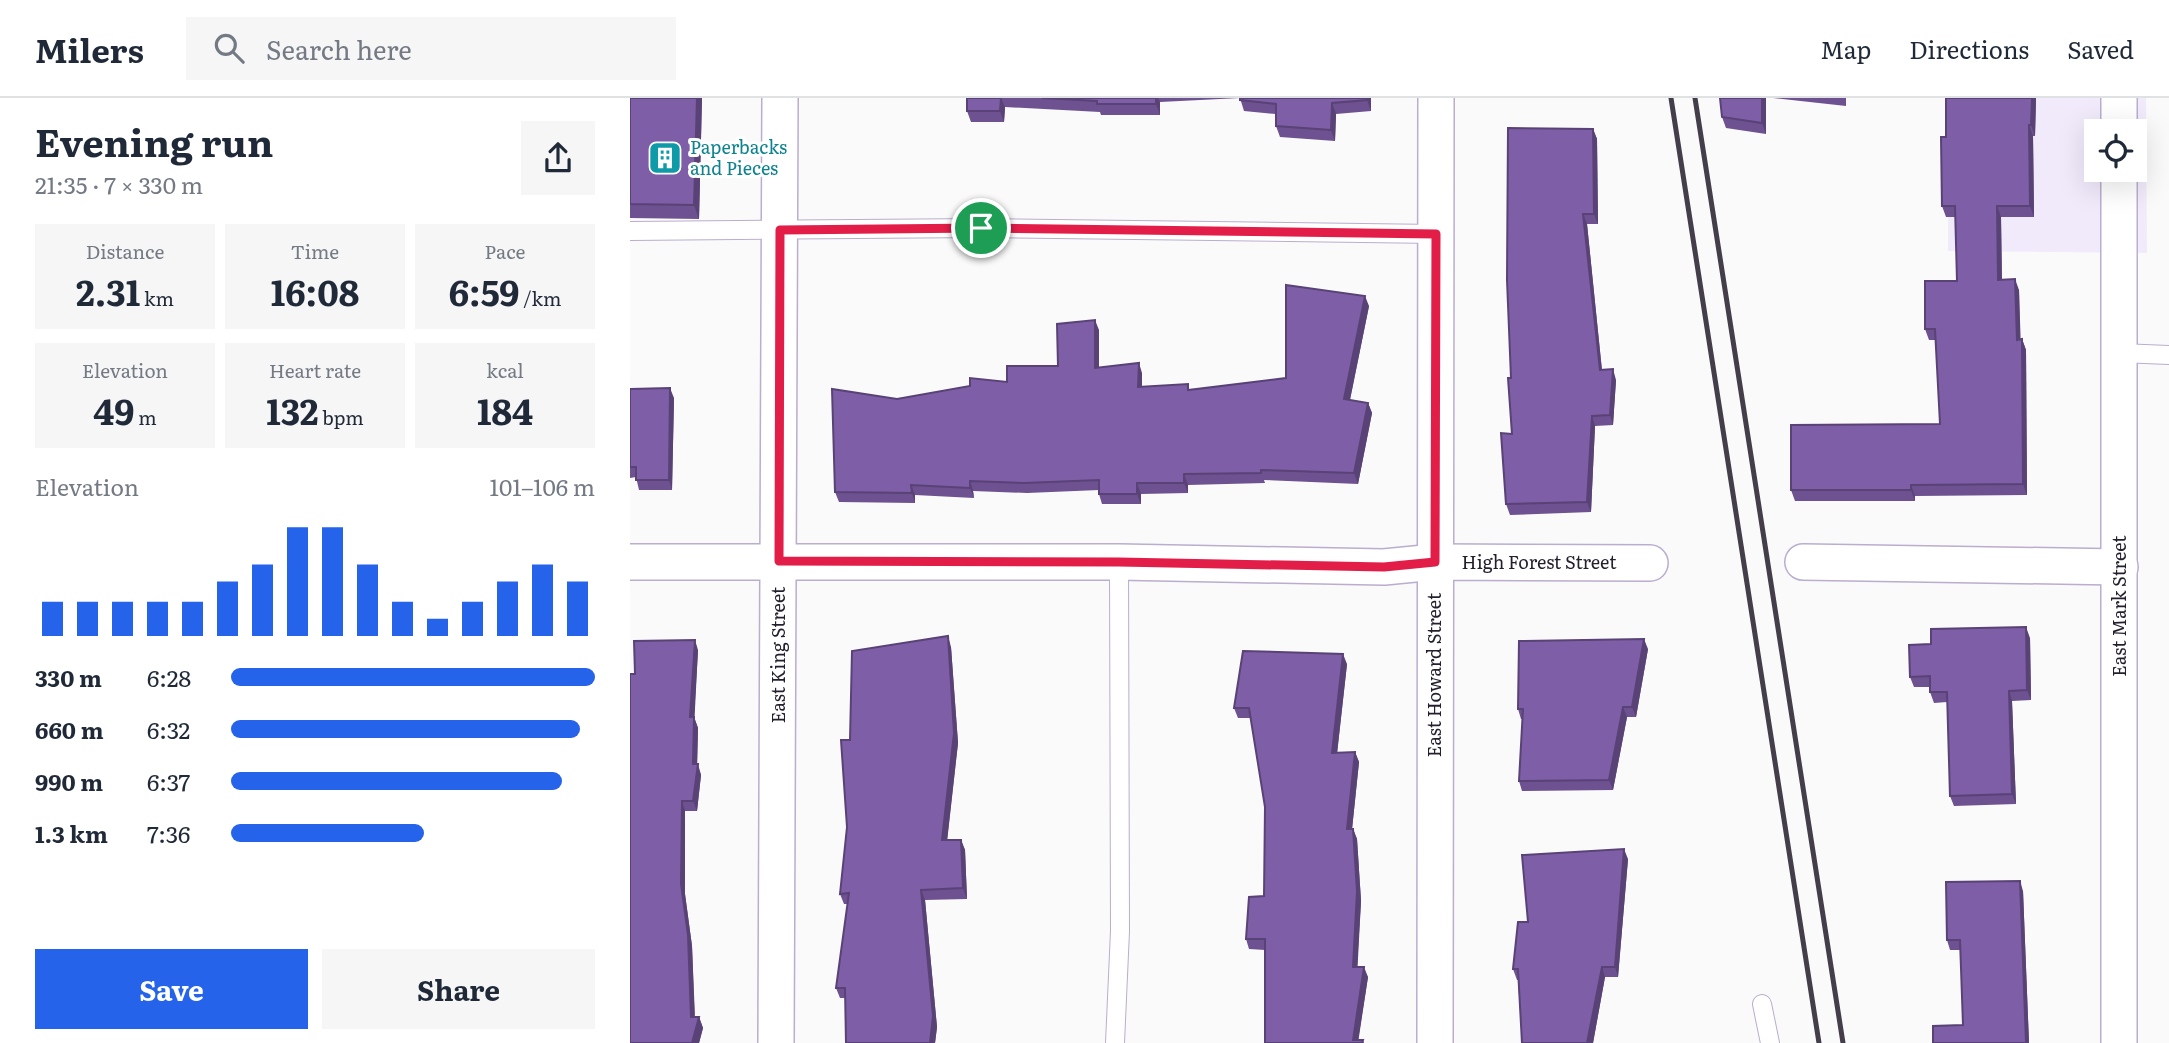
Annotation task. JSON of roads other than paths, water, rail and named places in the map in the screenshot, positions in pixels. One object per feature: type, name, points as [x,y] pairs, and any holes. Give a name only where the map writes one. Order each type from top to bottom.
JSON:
[{"type":"street","name":"East King Street","points":[[776,1043],[780,98]]},
{"type":"street","name":"East Howard Street","points":[[1435,1043],[1436,98]]},
{"type":"street","points":[[2119,98],[2119,119]]},
{"type":"street","name":"East Mark Street","points":[[2119,182],[2119,1043]]},
{"type":"street","name":"High Forest Street","points":[[630,562],[1119,562],[1384,567],[1435,562],[1650,563]]},
{"type":"street","points":[[1804,562],[2120,567]]},
{"type":"lane","points":[[630,231],[981,228],[1436,234]]},
{"type":"lane","points":[[2120,353],[2169,355]]},
{"type":"lane","points":[[1115,1043],[1120,931],[1119,562]]},
{"type":"lane","points":[[1762,1004],[1770,1043]]},
{"type":"railway","points":[[1671,98],[1819,1043]]},
{"type":"railway","points":[[1695,98],[1843,1043]]},
{"type":"place","name":"Paperbacks and Pieces","points":[[665,158]]}]
